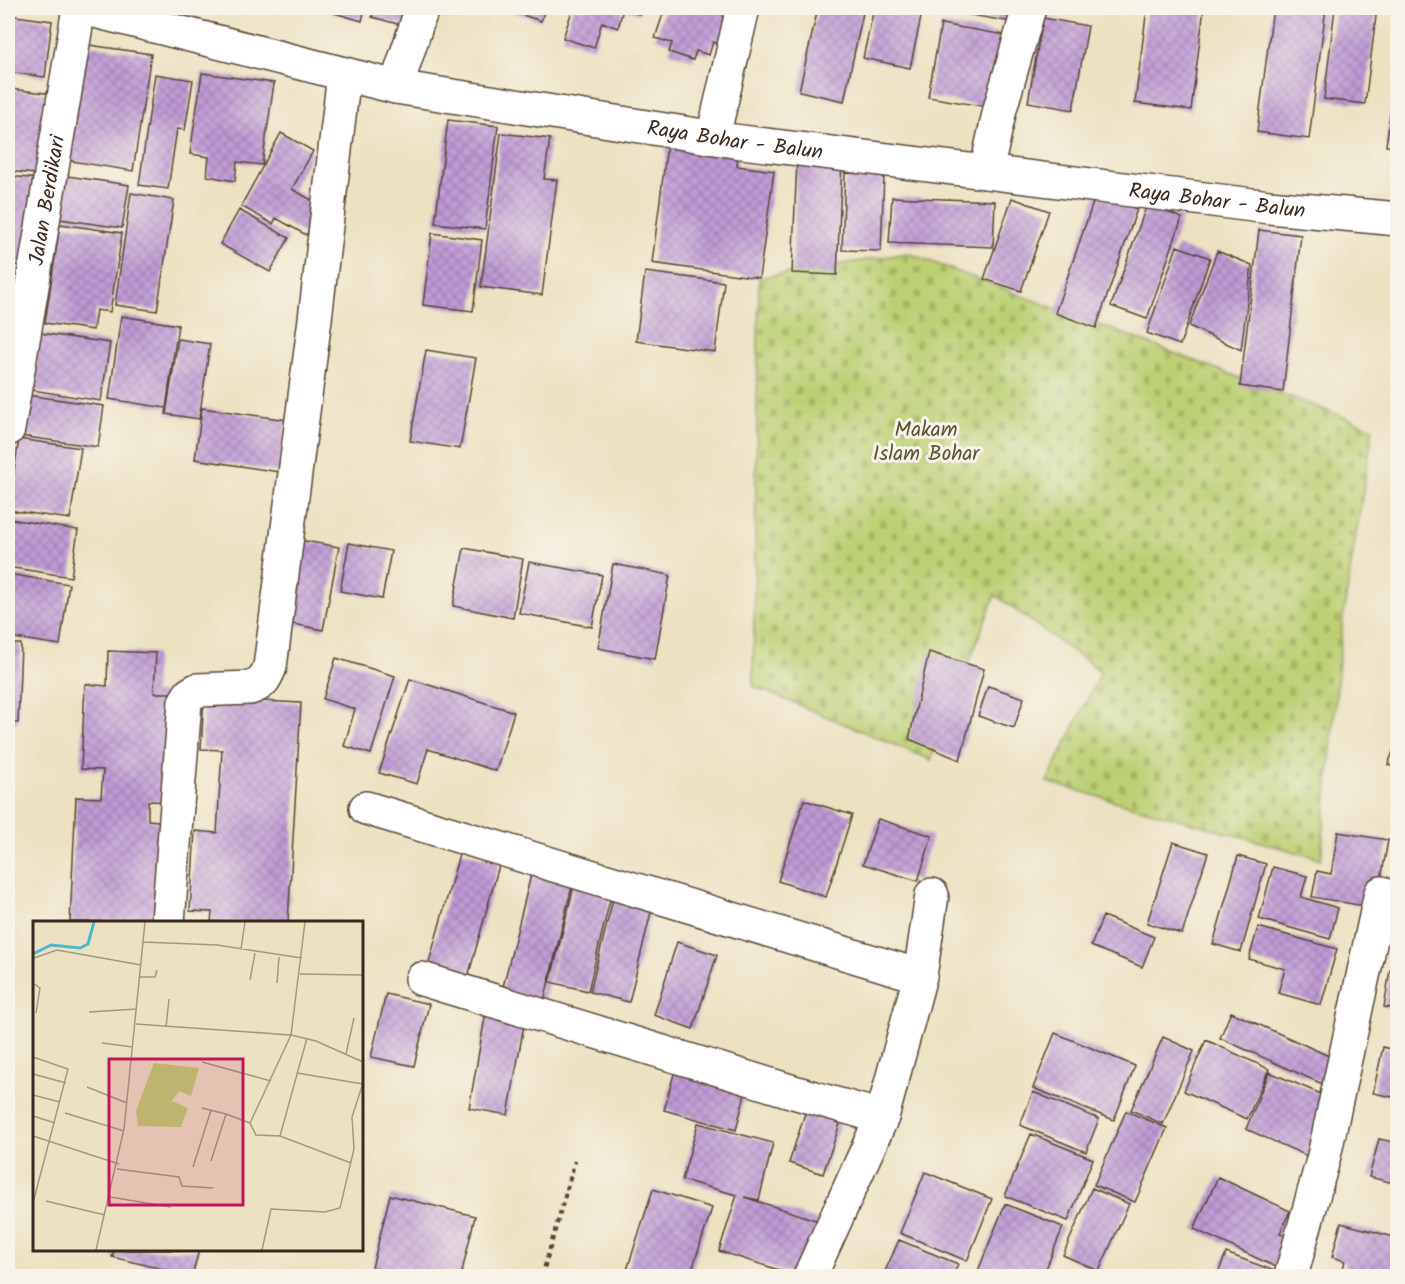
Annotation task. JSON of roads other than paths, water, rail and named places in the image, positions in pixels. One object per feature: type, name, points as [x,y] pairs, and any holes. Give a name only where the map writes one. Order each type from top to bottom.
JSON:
[{"type":"street","name":"Raya Bohar - Balun","points":[[81,8],[396,87],[713,137],[1269,207],[1398,219]]},
{"type":"street","name":"Jalan Berdikari","points":[[8,429],[81,8]]},
{"type":"street","points":[[396,87],[422,8]]},
{"type":"street","points":[[713,137],[743,8]]},
{"type":"street","points":[[986,172],[1000,109],[1029,8]]},
{"type":"street","points":[[168,921],[185,702],[190,694],[197,690],[258,686],[270,667],[344,74]]},
{"type":"street","points":[[366,808],[920,976]]},
{"type":"street","points":[[1291,1276],[1324,1156],[1381,893]]},
{"type":"street","points":[[810,1276],[882,1117],[920,976],[932,895]]},
{"type":"street","points":[[422,980],[882,1117]]},
{"type":"park label","name":"Makam Islam Bohar","points":[[926,441]]}]
